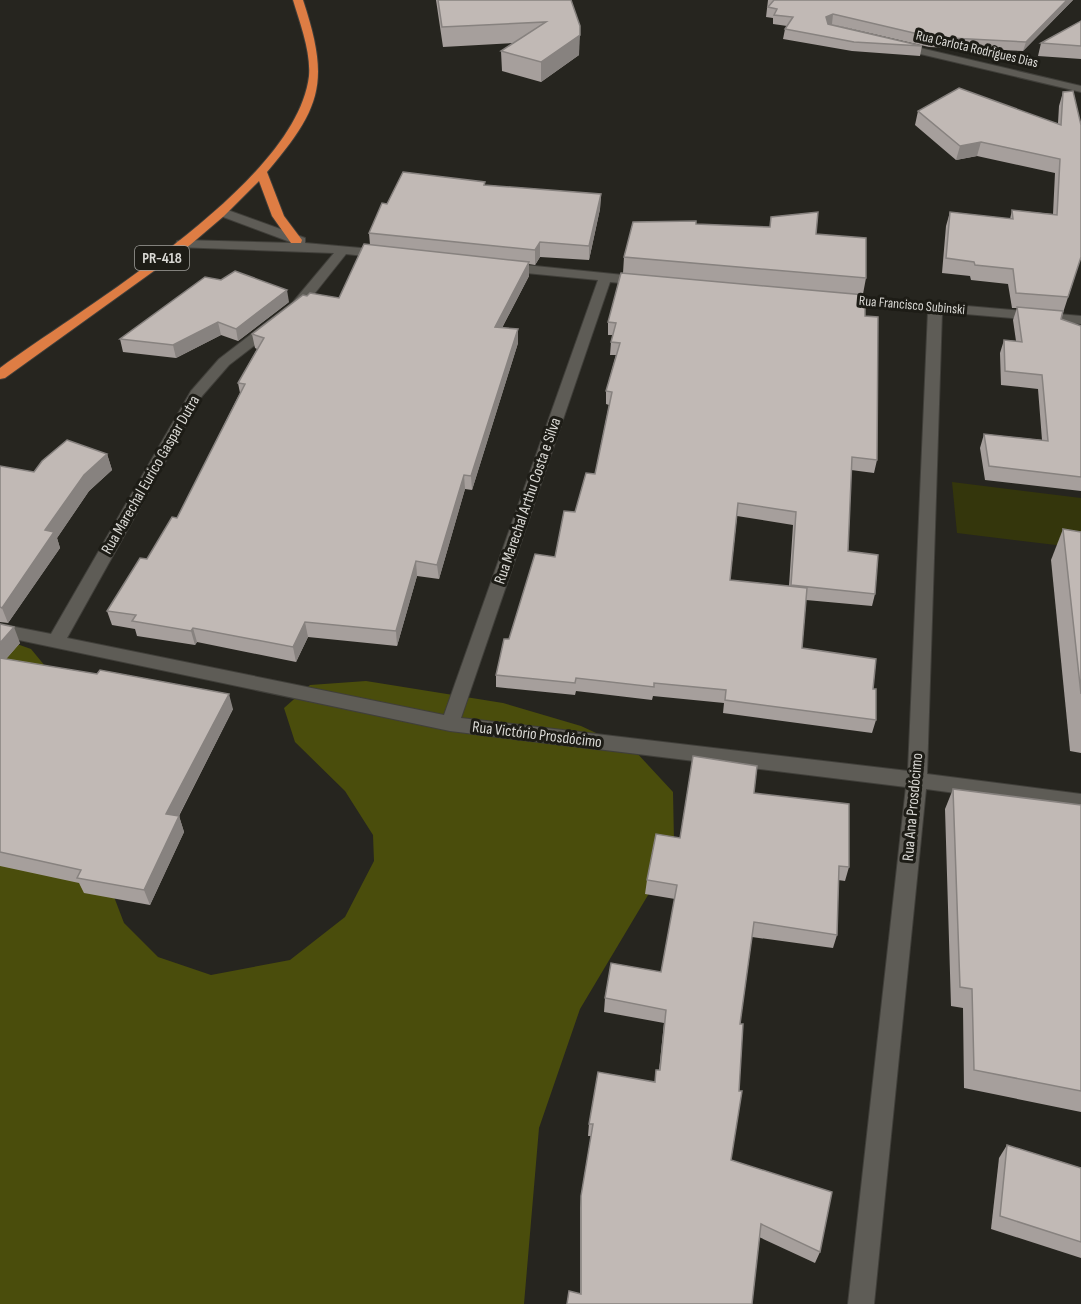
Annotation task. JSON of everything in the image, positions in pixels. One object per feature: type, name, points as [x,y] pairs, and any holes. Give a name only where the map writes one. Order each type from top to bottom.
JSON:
[{"type":"highway","name":"PR-418","points":[[0,375],[182,244],[222,212],[262,172],[303,118],[315,73],[298,0]]},
{"type":"highway","points":[[262,172],[278,216],[296,240]]},
{"type":"street","name":"Rua Carlota Rodrigues Dias","points":[[887,43],[1081,89]]},
{"type":"street","points":[[222,212],[313,247]]},
{"type":"street","points":[[182,244],[313,247],[402,256]]},
{"type":"street","name":"Rua Marechal Eurico Gaspar Dutra","points":[[56,642],[196,394],[224,362],[298,305],[343,250]]},
{"type":"street","points":[[498,266],[652,282]]},
{"type":"street","name":"Rua Marechal Arthu Costa e Silva","points":[[450,724],[605,278]]},
{"type":"street","name":"Rua Francisco Subinski","points":[[829,298],[1081,320]]},
{"type":"street","name":"Rua Ana Prosdócimo","points":[[861,1304],[916,780],[935,307]]},
{"type":"street","name":"Rua Victório Prosdócimo","points":[[0,630],[450,724],[1081,802]]},
{"type":"shaded area","points":[[952,482],[1081,498],[1081,548],[957,533]]},
{"type":"shaded area","points":[[0,638],[31,649],[50,672],[111,889],[124,923],[158,957],[211,975],[290,960],[345,917],[374,861],[373,835],[345,791],[295,742],[284,708],[310,685],[366,681],[503,703],[581,726],[635,751],[673,792],[674,842],[654,885],[580,1009],[539,1128],[524,1304],[0,1304]]},
{"type":"building","points":[[438,0],[571,0],[580,26],[580,35],[541,62],[501,51],[546,22],[442,27]]},
{"type":"building","points":[[774,0],[1067,0],[1026,42],[931,37],[833,14],[826,17],[828,24],[922,46],[854,42],[785,29],[793,17],[774,15],[777,9],[768,7]]},
{"type":"building","points":[[1081,21],[1081,46],[1041,43]]},
{"type":"building","points":[[959,88],[1061,125],[1063,92],[1073,91],[1081,125],[1081,257],[1068,297],[1016,293],[1013,269],[975,265],[974,262],[946,258],[950,212],[1013,219],[1012,210],[1057,215],[1060,159],[981,142],[960,146],[918,111]]},
{"type":"building","points":[[403,172],[485,182],[484,185],[601,194],[589,246],[540,242],[535,250],[369,233],[382,203],[387,204]]},
{"type":"building","points":[[818,212],[816,234],[866,238],[866,278],[624,257],[633,222],[696,221],[696,224],[770,227],[771,217]]},
{"type":"building","points":[[364,244],[529,262],[495,327],[518,329],[471,476],[464,475],[437,565],[416,561],[396,631],[305,622],[293,647],[193,628],[191,631],[132,621],[136,615],[107,611],[140,558],[147,559],[172,517],[177,518],[245,384],[238,383],[264,338],[252,334],[303,295],[307,296],[310,293],[339,298]]},
{"type":"building","points":[[235,271],[287,290],[236,329],[218,322],[173,345],[120,339],[205,277],[221,280]]},
{"type":"building","points":[[621,273],[865,295],[865,316],[878,317],[877,460],[852,457],[848,551],[878,555],[875,594],[791,585],[796,512],[738,503],[730,580],[807,588],[802,648],[876,659],[873,689],[876,689],[876,720],[725,700],[726,690],[654,683],[654,687],[576,678],[575,683],[496,675],[504,639],[509,639],[535,554],[555,557],[564,511],[575,512],[586,473],[595,474],[612,392],[606,391],[620,343],[611,342],[616,323],[608,322]]},
{"type":"building","points":[[1017,307],[1063,311],[1061,319],[1081,326],[1081,477],[989,466],[984,434],[1048,441],[1042,375],[1005,371],[1004,340],[1022,342]]},
{"type":"building","points":[[67,440],[107,454],[84,475],[45,530],[54,532],[2,608],[0,607],[0,466],[34,472],[42,461]]},
{"type":"building","points":[[1063,529],[1081,532],[1081,694]]},
{"type":"building","points":[[0,624],[14,627],[0,643]]},
{"type":"building","points":[[0,658],[97,674],[100,670],[229,694],[166,814],[179,816],[144,890],[77,878],[81,870],[0,852]]},
{"type":"building","points":[[693,756],[757,766],[754,793],[849,804],[849,867],[839,866],[837,935],[754,922],[740,1024],[743,1024],[739,1091],[742,1091],[731,1160],[832,1192],[820,1252],[761,1224],[752,1304],[567,1304],[569,1291],[581,1294],[581,1196],[593,1124],[589,1124],[598,1072],[655,1082],[656,1070],[660,1070],[666,1010],[605,998],[611,963],[661,972],[677,885],[647,880],[656,834],[680,838]]},
{"type":"building","points":[[953,789],[1081,805],[1081,1091],[974,1070],[972,989],[960,987]]},
{"type":"building","points":[[1007,1145],[1081,1168],[1081,1242],[1000,1216]]}]
